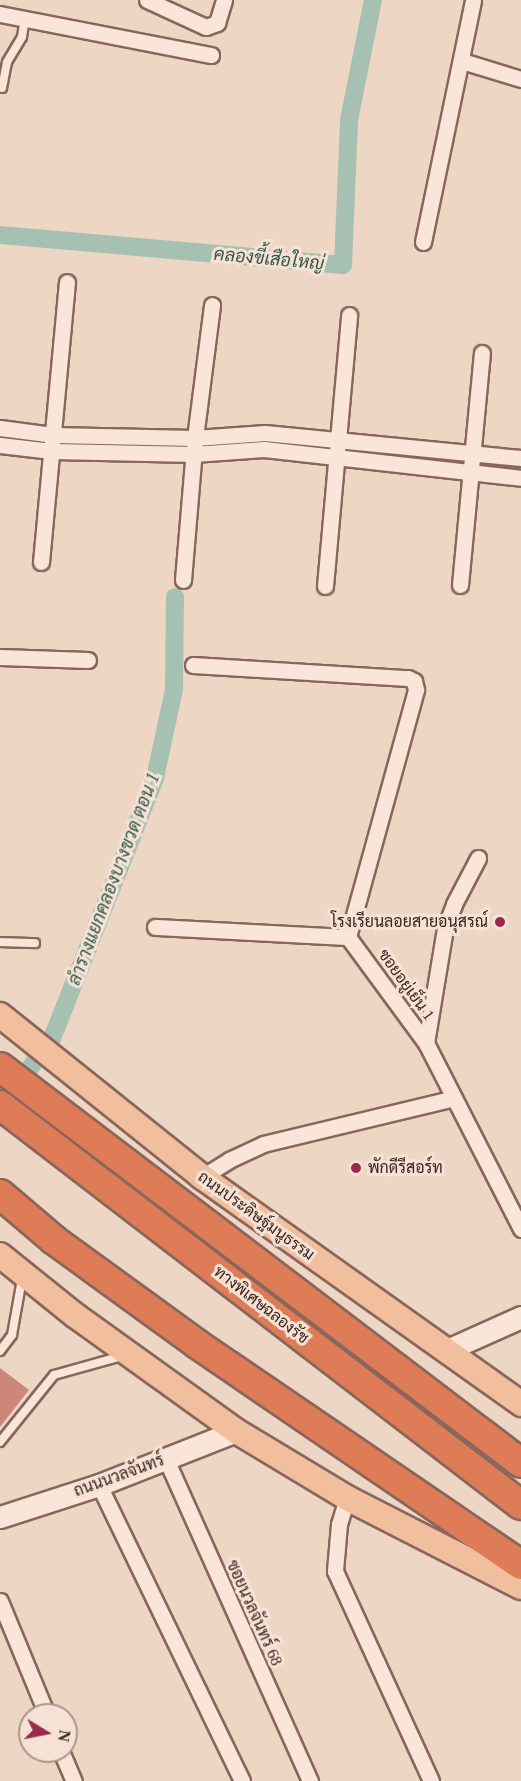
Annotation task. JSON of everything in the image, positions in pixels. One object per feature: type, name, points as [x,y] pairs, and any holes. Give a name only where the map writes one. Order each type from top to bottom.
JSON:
[{"type":"highway","name":"ทางพิเศษฉลองรัช","points":[[0,1067],[521,1463]]},
{"type":"highway","name":"ทางพิเศษฉลองรัช","points":[[0,1105],[521,1505]]},
{"type":"highway","points":[[0,1194],[54,1240],[197,1344],[521,1565]]},
{"type":"highway","points":[[446,1405],[508,1430],[521,1439]]},
{"type":"main road","name":"ถนนประดิษฐ์มนูธรรม","points":[[0,1015],[202,1177],[521,1404]]},
{"type":"main road","points":[[0,1256],[129,1354],[237,1431],[347,1498],[521,1587]]},
{"type":"main road","points":[[445,1351],[521,1317]]},
{"type":"main road","name":"ถนนนวลจันทร์","points":[[0,1517],[99,1485],[237,1431]]},
{"type":"street","points":[[147,0],[206,27],[217,23],[224,0]]},
{"type":"street","points":[[423,242],[473,0]]},
{"type":"street","points":[[0,14],[211,55]]},
{"type":"street","points":[[462,61],[521,79]]},
{"type":"street","points":[[41,562],[68,282]]},
{"type":"street","points":[[183,580],[195,438],[212,305]]},
{"type":"street","points":[[325,586],[340,440],[349,315]]},
{"type":"street","points":[[459,585],[482,353]]},
{"type":"street","points":[[0,428],[53,435],[195,438],[265,433],[521,458]]},
{"type":"street","points":[[0,445],[52,451],[194,454],[264,449],[521,478]]},
{"type":"street","points":[[0,657],[88,660]]},
{"type":"street","points":[[154,927],[348,937],[416,690],[414,681],[408,678],[193,665]]},
{"type":"street","points":[[426,1043],[445,928],[454,904],[478,858]]},
{"type":"street","name":"ซอยอยู่เย็น 1","points":[[348,937],[426,1043],[521,1229]]},
{"type":"street","points":[[202,1177],[229,1160],[263,1144],[454,1098]]},
{"type":"street","name":"ซอยนวลจันทร์ 68","points":[[166,1459],[310,1781]]},
{"type":"street","points":[[99,1485],[242,1781]]},
{"type":"street","points":[[347,1498],[339,1524],[335,1571],[431,1781]]},
{"type":"street","points":[[0,1601],[42,1703]]},
{"type":"street","points":[[66,1763],[74,1781]]},
{"type":"lane","points":[[2,88],[7,62],[22,38],[25,18]]},
{"type":"lane","points":[[0,942],[35,943]]},
{"type":"lane","points":[[0,1351],[12,1335],[23,1274]]},
{"type":"lane","points":[[0,1442],[54,1375],[129,1354]]},
{"type":"building","points":[[0,1368],[29,1390],[0,1427]]},
{"type":"waterway","name":"คลองขี้เสือใหญ่","points":[[0,235],[343,265],[349,120],[373,0]]},
{"type":"waterway","name":"ลำรางแยกคลองบางขวด ตอน 1","points":[[0,1106],[51,1041],[155,778],[174,689],[175,597]]},
{"type":"place","name":"โรงเรียนลอยสายอนุสรณ์","points":[[500,922]]},
{"type":"place","name":"พักดีรีสอร์ท","points":[[356,1168]]}]
